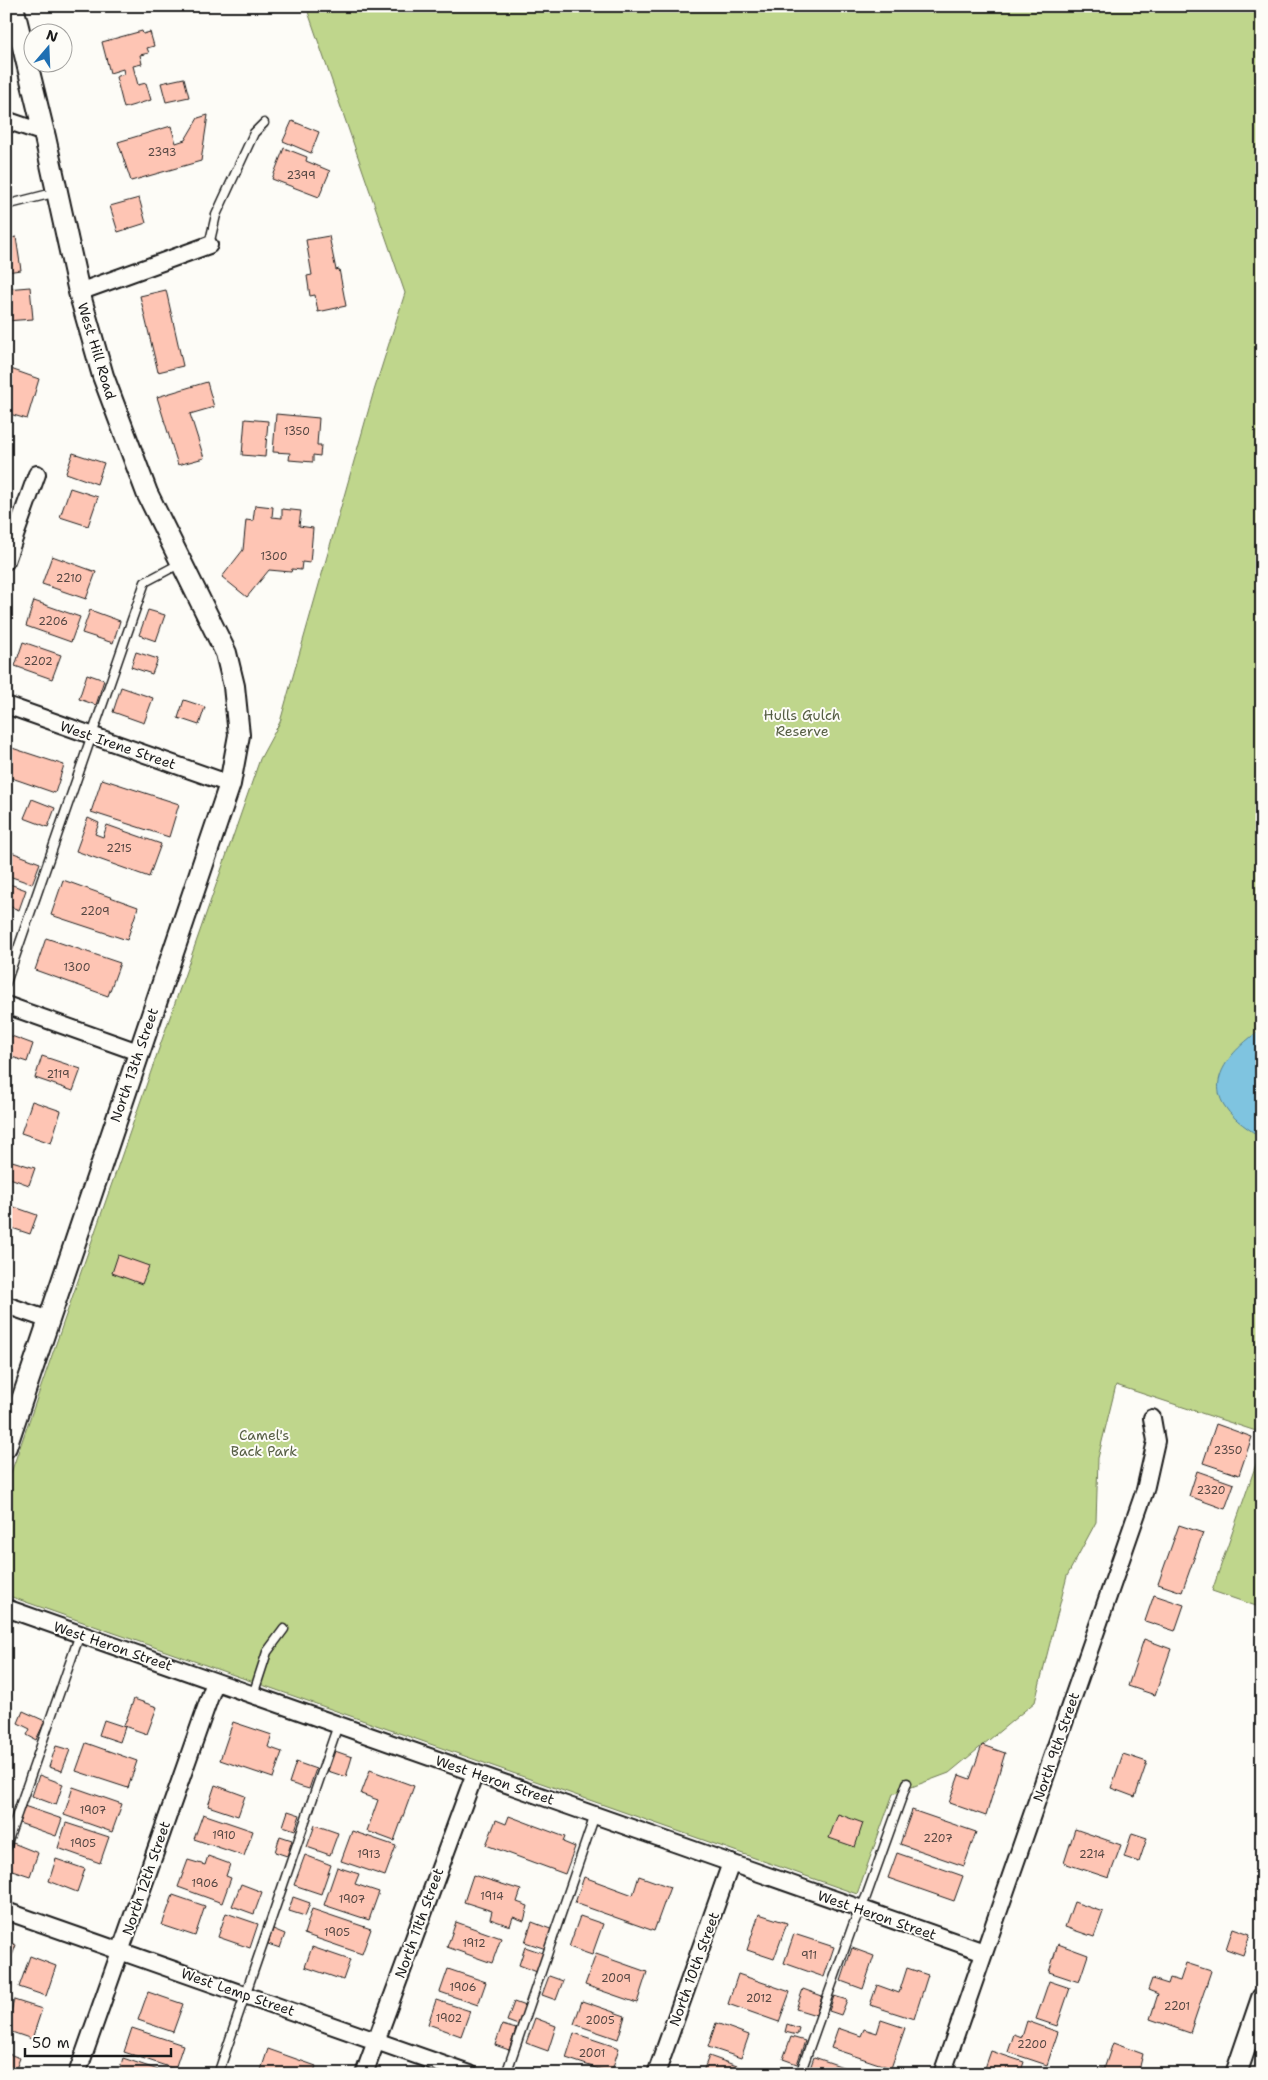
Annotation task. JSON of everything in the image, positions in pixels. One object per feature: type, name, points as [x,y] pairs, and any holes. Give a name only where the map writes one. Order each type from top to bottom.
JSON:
[{"type":"street","name":"West Hill Road","points":[[13,6],[44,133],[79,292],[103,376],[147,493],[226,653],[232,679]]},
{"type":"street","points":[[6,120],[44,133]]},
{"type":"street","points":[[79,292],[209,245]]},
{"type":"street","points":[[6,562],[37,474]]},
{"type":"street","name":"North 13th Street","points":[[6,1447],[230,784],[239,735],[232,679]]},
{"type":"street","name":"West Irene Street","points":[[6,705],[230,784]]},
{"type":"street","points":[[6,1005],[138,1052]]},
{"type":"street","points":[[6,1305],[49,1320]]},
{"type":"street","name":"North 9th Street","points":[[942,2074],[1145,1490],[1156,1442],[1152,1418]]},
{"type":"street","name":"West Heron Street","points":[[6,1608],[984,1952]]},
{"type":"street","name":"North 12th Street","points":[[77,2074],[215,1682]]},
{"type":"street","name":"North 11th Street","points":[[364,2074],[475,1773]]},
{"type":"street","name":"North 10th Street","points":[[656,2074],[731,1863]]},
{"type":"street","name":"West Lemp Street","points":[[6,1911],[470,2074]]},
{"type":"street","points":[[1236,2074],[1258,2022],[1262,1998]]},
{"type":"lane","points":[[209,245],[220,207],[254,133],[264,123]]},
{"type":"lane","points":[[6,205],[57,192]]},
{"type":"lane","points":[[6,983],[145,582],[181,563]]},
{"type":"lane","points":[[253,1695],[267,1652],[284,1628]]},
{"type":"lane","points":[[6,1846],[80,1634]]},
{"type":"lane","points":[[218,2074],[338,1725]]},
{"type":"lane","points":[[800,2074],[906,1783]]},
{"type":"lane","points":[[506,2074],[595,1815]]},
{"type":"green space","name":"Hulls Gulch Reserve","points":[[306,6],[1262,6],[1262,1433],[1116,1385],[1098,1458],[1096,1522],[1067,1576],[1035,1702],[949,1773],[893,1794],[857,1894],[6,1595],[6,1487],[260,759],[280,722],[373,394],[405,293]]},
{"type":"green space","points":[[1262,1447],[1262,1608],[1212,1591]]},
{"type":"water","points":[[1262,1029],[1262,1057],[1259,1070],[1262,1071],[1262,1138],[1233,1117],[1220,1096],[1219,1085],[1226,1063],[1243,1044]]},
{"type":"building","points":[[142,31],[143,34],[150,32],[154,46],[147,48],[149,53],[140,55],[142,64],[133,66],[138,85],[146,83],[151,100],[124,108],[116,77],[124,74],[123,69],[110,73],[102,42]]},
{"type":"building","points":[[184,78],[189,97],[166,102],[161,83]]},
{"type":"building","points":[[208,115],[201,161],[131,181],[118,142],[171,126],[176,143],[185,140],[198,118]]},
{"type":"building","points":[[292,121],[319,132],[311,153],[283,141]]},
{"type":"building","points":[[284,148],[307,157],[306,161],[330,171],[319,197],[272,179]]},
{"type":"building","points":[[139,198],[146,223],[118,232],[110,206]]},
{"type":"building","points":[[329,236],[336,270],[339,269],[346,306],[318,312],[315,295],[310,296],[307,276],[312,275],[306,240]]},
{"type":"building","points":[[16,237],[21,270],[6,272],[6,239]]},
{"type":"building","points":[[30,287],[33,319],[6,321],[6,289]]},
{"type":"building","points":[[166,290],[183,366],[158,372],[140,296]]},
{"type":"building","points":[[8,368],[39,379],[27,419],[6,413]]},
{"type":"building","points":[[207,382],[214,407],[190,414],[204,458],[178,465],[157,397]]},
{"type":"building","points":[[276,414],[319,418],[317,445],[321,445],[320,456],[313,455],[313,462],[289,460],[290,453],[273,452]]},
{"type":"building","points":[[245,419],[268,421],[265,457],[242,455]]},
{"type":"building","points":[[73,453],[104,463],[97,484],[66,473]]},
{"type":"building","points":[[70,488],[98,497],[88,526],[60,517]]},
{"type":"building","points":[[255,505],[273,507],[272,517],[282,518],[282,509],[301,511],[299,526],[313,528],[310,563],[302,562],[301,570],[292,569],[291,572],[269,570],[247,597],[222,577],[243,550],[246,520],[253,521]]},
{"type":"building","points":[[52,556],[96,572],[86,599],[42,584]]},
{"type":"building","points":[[34,601],[80,617],[71,642],[26,626]]},
{"type":"building","points":[[90,610],[120,621],[113,643],[82,633]]},
{"type":"building","points":[[148,610],[165,615],[156,641],[139,635]]},
{"type":"building","points":[[23,642],[61,655],[52,679],[15,666]]},
{"type":"building","points":[[136,652],[158,659],[152,674],[131,667]]},
{"type":"building","points":[[87,674],[104,680],[96,705],[79,699]]},
{"type":"building","points":[[121,687],[153,698],[144,723],[113,712]]},
{"type":"building","points":[[184,700],[205,707],[199,725],[178,718]]},
{"type":"building","points":[[6,746],[64,765],[55,793],[6,776]]},
{"type":"building","points":[[102,779],[179,804],[169,837],[91,812]]},
{"type":"building","points":[[32,799],[55,808],[48,827],[24,818]]},
{"type":"building","points":[[88,818],[99,823],[95,834],[103,837],[107,825],[161,844],[149,877],[76,851]]},
{"type":"building","points":[[6,850],[40,863],[32,884],[6,875]]},
{"type":"building","points":[[63,880],[138,907],[127,940],[51,915]]},
{"type":"building","points":[[7,883],[26,890],[19,910],[6,905]]},
{"type":"building","points":[[46,938],[120,963],[108,996],[35,970]]},
{"type":"building","points":[[6,1034],[33,1044],[27,1062],[6,1055]]},
{"type":"building","points":[[42,1056],[81,1069],[73,1091],[35,1078]]},
{"type":"building","points":[[32,1101],[61,1111],[51,1143],[21,1133]]},
{"type":"building","points":[[12,1161],[35,1168],[29,1185],[7,1177]]},
{"type":"building","points":[[6,1204],[37,1215],[30,1234],[6,1226]]},
{"type":"building","points":[[118,1255],[149,1266],[142,1284],[112,1273]]},
{"type":"building","points":[[1216,1424],[1252,1437],[1239,1475],[1203,1463]]},
{"type":"building","points":[[1197,1471],[1234,1484],[1225,1509],[1189,1496]]},
{"type":"building","points":[[1179,1525],[1203,1533],[1182,1592],[1158,1584]]},
{"type":"building","points":[[1154,1595],[1184,1605],[1175,1631],[1145,1621]]},
{"type":"building","points":[[1144,1639],[1171,1649],[1155,1695],[1128,1686]]},
{"type":"building","points":[[134,1699],[157,1707],[147,1734],[124,1726]]},
{"type":"building","points":[[23,1711],[45,1721],[36,1740],[27,1735],[30,1729],[18,1723]]},
{"type":"building","points":[[104,1720],[125,1727],[120,1742],[99,1735]]},
{"type":"building","points":[[233,1722],[272,1735],[268,1747],[282,1752],[273,1778],[220,1760]]},
{"type":"building","points":[[86,1743],[137,1761],[128,1788],[76,1771]]},
{"type":"building","points":[[982,1745],[1005,1753],[986,1816],[949,1803],[959,1775],[970,1779]]},
{"type":"building","points":[[56,1746],[70,1750],[62,1771],[49,1767]]},
{"type":"building","points":[[335,1751],[352,1757],[346,1777],[328,1771]]},
{"type":"building","points":[[1123,1754],[1147,1762],[1135,1797],[1111,1788]]},
{"type":"building","points":[[296,1762],[316,1769],[309,1789],[289,1783]]},
{"type":"building","points":[[370,1770],[414,1786],[394,1841],[367,1831],[378,1800],[361,1794]]},
{"type":"building","points":[[39,1775],[63,1784],[56,1805],[32,1796]]},
{"type":"building","points":[[215,1785],[245,1796],[238,1816],[208,1806]]},
{"type":"building","points":[[73,1787],[122,1804],[112,1832],[64,1815]]},
{"type":"building","points":[[24,1806],[62,1819],[56,1836],[19,1823]]},
{"type":"building","points":[[912,1810],[976,1832],[964,1866],[900,1844]]},
{"type":"building","points":[[288,1811],[300,1815],[295,1830],[283,1826]]},
{"type":"building","points":[[203,1814],[253,1831],[244,1856],[194,1839]]},
{"type":"building","points":[[838,1814],[863,1823],[855,1847],[829,1838]]},
{"type":"building","points":[[509,1816],[565,1837],[563,1842],[575,1847],[565,1874],[486,1845],[496,1820],[506,1824]]},
{"type":"building","points":[[66,1823],[109,1837],[100,1863],[58,1848]]},
{"type":"building","points":[[315,1825],[338,1833],[330,1855],[307,1847]]},
{"type":"building","points":[[1075,1829],[1121,1845],[1109,1878],[1064,1863]]},
{"type":"building","points":[[352,1831],[396,1846],[385,1876],[341,1861]]},
{"type":"building","points":[[1132,1833],[1147,1838],[1139,1862],[1124,1857]]},
{"type":"building","points":[[280,1836],[292,1840],[287,1856],[275,1852]]},
{"type":"building","points":[[13,1843],[38,1853],[30,1876],[6,1868]]},
{"type":"building","points":[[897,1853],[963,1876],[954,1901],[888,1878]]},
{"type":"building","points":[[305,1855],[331,1865],[321,1894],[294,1885]]},
{"type":"building","points":[[208,1856],[230,1864],[226,1876],[231,1878],[222,1903],[178,1887],[188,1860],[205,1865]]},
{"type":"building","points":[[56,1859],[85,1869],[77,1892],[49,1881]]},
{"type":"building","points":[[337,1867],[359,1874],[355,1884],[379,1892],[369,1920],[324,1905]]},
{"type":"building","points":[[473,1875],[521,1890],[517,1902],[528,1906],[524,1921],[513,1917],[510,1926],[490,1919],[492,1911],[464,1902]]},
{"type":"building","points":[[639,1876],[670,1887],[654,1931],[575,1903],[584,1877],[633,1895]]},
{"type":"building","points":[[241,1884],[262,1892],[254,1914],[232,1906]]},
{"type":"building","points":[[173,1895],[205,1906],[195,1936],[162,1925]]},
{"type":"building","points":[[293,1897],[310,1903],[305,1916],[289,1911]]},
{"type":"building","points":[[1074,1902],[1103,1912],[1094,1937],[1065,1927]]},
{"type":"building","points":[[312,1909],[371,1929],[362,1954],[304,1934]]},
{"type":"building","points":[[226,1913],[258,1924],[250,1948],[218,1937]]},
{"type":"building","points":[[759,1914],[787,1923],[774,1959],[747,1950]]},
{"type":"building","points":[[580,1916],[603,1924],[592,1955],[569,1947]]},
{"type":"building","points":[[456,1922],[501,1938],[492,1963],[447,1947]]},
{"type":"building","points":[[532,1922],[553,1930],[546,1949],[525,1942]]},
{"type":"building","points":[[1233,1928],[1250,1934],[1243,1955],[1226,1949]]},
{"type":"building","points":[[273,1929],[285,1934],[280,1948],[268,1944]]},
{"type":"building","points":[[794,1934],[834,1947],[824,1977],[784,1963]]},
{"type":"building","points":[[6,1941],[16,1945],[9,1964],[6,1963]]},
{"type":"building","points":[[1058,1944],[1088,1955],[1079,1982],[1049,1972]]},
{"type":"building","points":[[312,1947],[350,1960],[343,1980],[305,1967]]},
{"type":"building","points":[[525,1947],[543,1953],[537,1972],[519,1965]]},
{"type":"building","points":[[852,1948],[874,1956],[863,1989],[841,1981]]},
{"type":"building","points":[[596,1954],[647,1972],[637,2003],[585,1985]]},
{"type":"building","points":[[30,1956],[56,1966],[46,1996],[19,1987]]},
{"type":"building","points":[[1186,1963],[1211,1971],[1190,2033],[1150,2019],[1158,1994],[1148,1990],[1152,1979],[1168,1984],[1170,1978],[1180,1981]]},
{"type":"building","points":[[907,1968],[928,1975],[914,2019],[870,2005],[877,1985],[899,1993]]},
{"type":"building","points":[[448,1969],[486,1982],[478,2005],[440,1992]]},
{"type":"building","points":[[738,1974],[790,1992],[779,2022],[728,2004]]},
{"type":"building","points":[[549,1976],[563,1981],[556,2000],[542,1995]]},
{"type":"building","points":[[1049,1981],[1070,1988],[1057,2026],[1036,2019]]},
{"type":"building","points":[[803,1989],[822,1996],[816,2015],[796,2009]]},
{"type":"building","points":[[148,1992],[183,2004],[173,2032],[138,2020]]},
{"type":"building","points":[[834,1996],[847,2000],[841,2015],[829,2011]]},
{"type":"building","points":[[14,2000],[42,2009],[32,2039],[6,2030]]},
{"type":"building","points":[[436,2000],[470,2011],[461,2036],[428,2024]]},
{"type":"building","points":[[582,2001],[625,2016],[618,2039],[574,2024]]},
{"type":"building","points":[[514,2002],[525,2006],[518,2025],[507,2021]]},
{"type":"building","points":[[535,2018],[556,2026],[548,2051],[526,2043]]},
{"type":"building","points":[[881,2020],[905,2028],[891,2068],[831,2048],[838,2028],[861,2036],[864,2029],[877,2033]]},
{"type":"building","points":[[1027,2021],[1058,2032],[1047,2065],[1008,2052],[1014,2034],[1022,2037]]},
{"type":"building","points":[[716,2023],[749,2035],[741,2058],[708,2047]]},
{"type":"building","points":[[787,2024],[799,2028],[797,2035],[785,2032]]},
{"type":"building","points":[[502,2025],[516,2029],[509,2050],[495,2045]]},
{"type":"building","points":[[132,2028],[183,2045],[175,2069],[124,2052]]},
{"type":"building","points":[[574,2033],[619,2048],[611,2073],[566,2058]]},
{"type":"building","points":[[791,2037],[805,2041],[797,2064],[783,2059]]},
{"type":"building","points":[[1113,2043],[1143,2054],[1138,2074],[1098,2074],[1101,2068],[1104,2069]]},
{"type":"building","points":[[268,2049],[316,2066],[313,2074],[260,2073]]},
{"type":"building","points":[[991,2051],[1024,2062],[1020,2074],[983,2074]]},
{"type":"building","points":[[6,2053],[20,2058],[14,2074],[6,2074]]},
{"type":"building","points":[[709,2056],[751,2071],[750,2074],[702,2074]]},
{"type":"building","points":[[814,2057],[846,2068],[844,2074],[808,2074]]},
{"type":"building","points":[[123,2058],[170,2074],[118,2074]]},
{"type":"park label","name":"Camel's Back Park","points":[[264,1444]]}]
